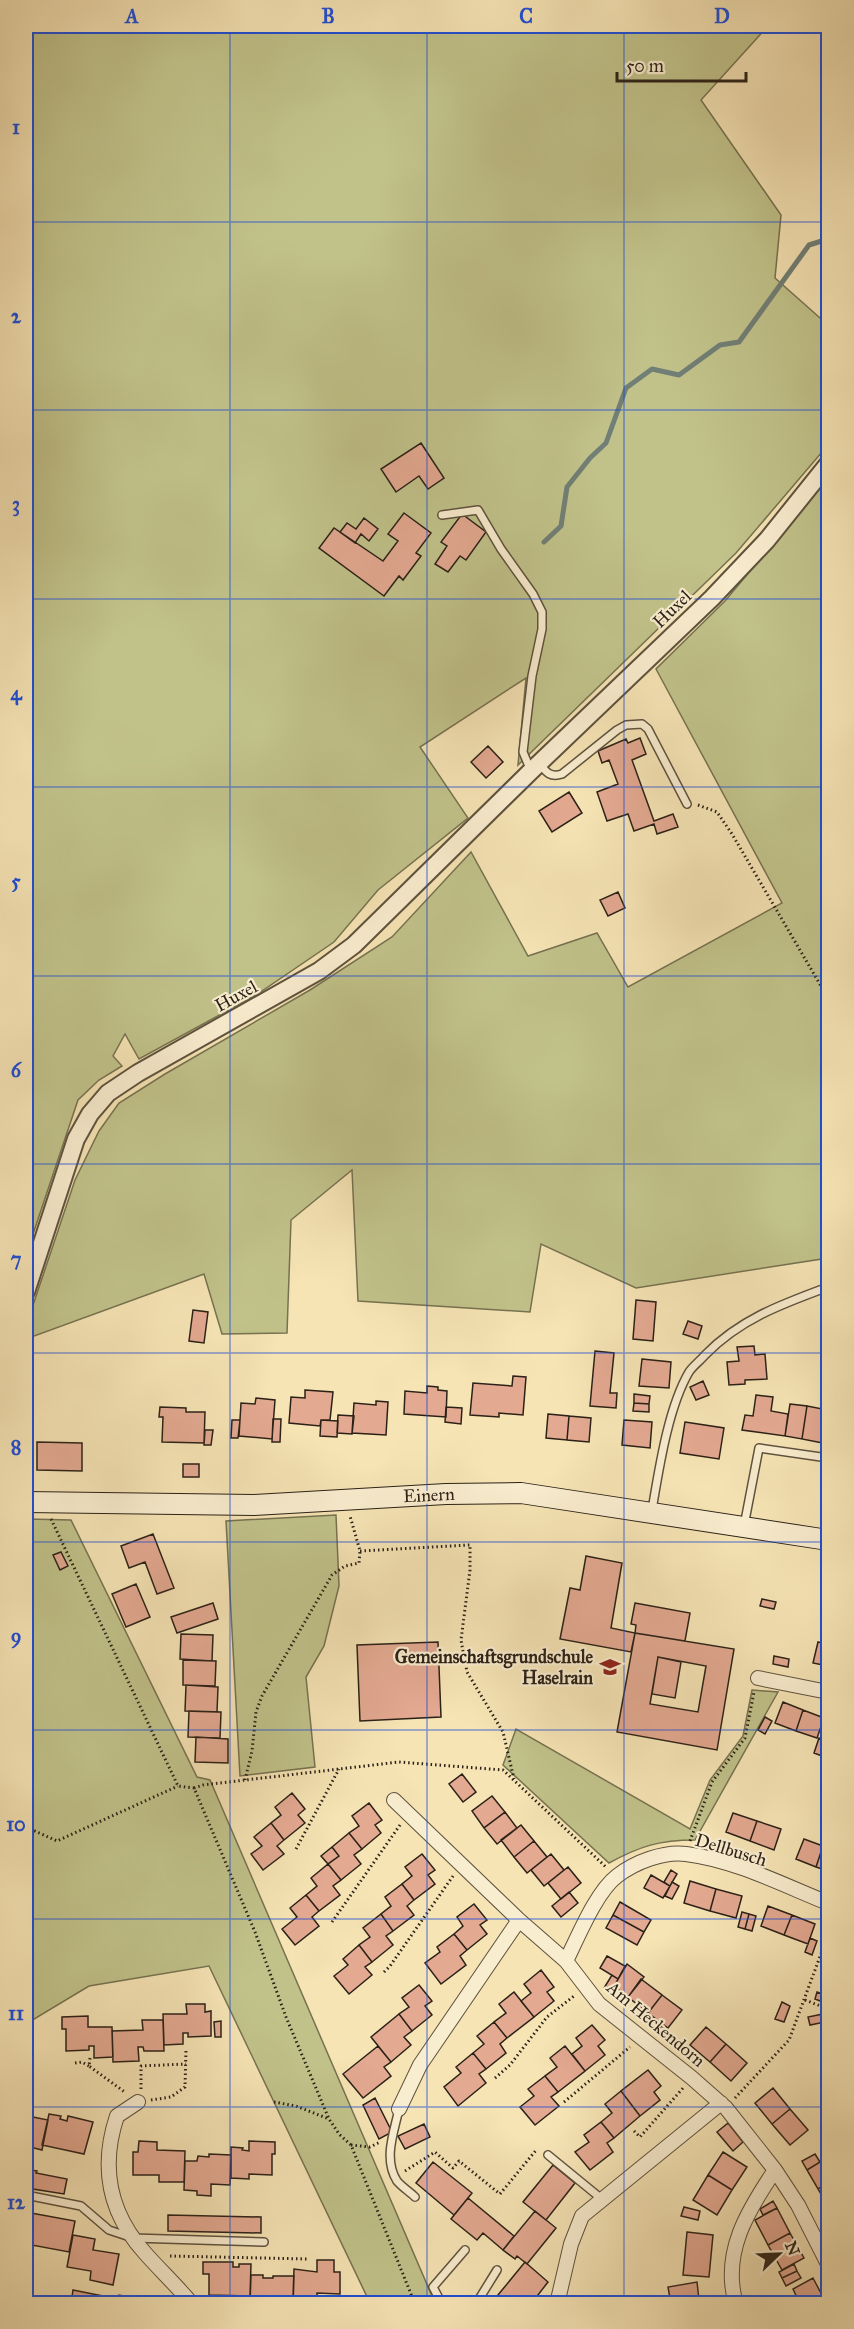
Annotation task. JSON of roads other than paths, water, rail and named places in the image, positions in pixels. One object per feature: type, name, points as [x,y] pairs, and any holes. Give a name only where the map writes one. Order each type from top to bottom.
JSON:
[{"type":"main road","name":"Einern","points":[[26,1502],[216,1502],[254,1505],[446,1494],[521,1493],[828,1540]]},
{"type":"street","name":"Huxel","points":[[26,1292],[76,1139],[90,1114],[108,1093],[138,1073],[319,971],[354,945],[535,767],[712,598],[767,540],[828,464]]},
{"type":"street","points":[[758,1678],[828,1692]]},
{"type":"street","name":"Am Heckendorn","points":[[394,1800],[519,1920],[566,1961],[599,2004],[692,2078],[723,2106],[775,2170],[798,2205],[828,2264]]},
{"type":"street","name":"Dellbusch","points":[[566,1961],[597,1901],[616,1876],[635,1865],[664,1855],[685,1854],[726,1863],[828,1903]]},
{"type":"street","points":[[399,2109],[420,2065],[519,1920]]},
{"type":"street","points":[[138,2102],[117,2116],[108,2155],[110,2186],[118,2212],[133,2238],[192,2304]]},
{"type":"street","points":[[557,2304],[576,2227],[582,2217],[723,2106]]},
{"type":"street","points":[[736,2304],[732,2280],[732,2260],[738,2233],[750,2208],[775,2170]]},
{"type":"lane","points":[[442,515],[478,510],[501,549],[533,594],[542,612],[542,629],[532,676],[523,752],[535,767],[555,776],[562,774],[616,730],[626,725],[642,724],[648,729],[687,804]]},
{"type":"lane","points":[[651,1512],[673,1410],[690,1371],[713,1347],[739,1326],[772,1308],[828,1287]]},
{"type":"lane","points":[[744,1527],[759,1448],[828,1458]]},
{"type":"lane","points":[[399,2109],[390,2147],[391,2168],[398,2182],[416,2197]]},
{"type":"lane","points":[[548,2155],[603,2199]]},
{"type":"lane","points":[[26,2195],[81,2206],[110,2230],[133,2238],[264,2242]]},
{"type":"lane","points":[[442,2304],[433,2288],[465,2250]]},
{"type":"lane","points":[[476,2304],[497,2270]]},
{"type":"waterway","points":[[544,542],[561,526],[567,487],[590,458],[606,443],[626,388],[652,369],[679,375],[720,345],[739,342],[809,245],[828,239]]},
{"type":"place","name":"Gemeinschaftsgrundschule Haselrain","points":[[610,1667]]}]
